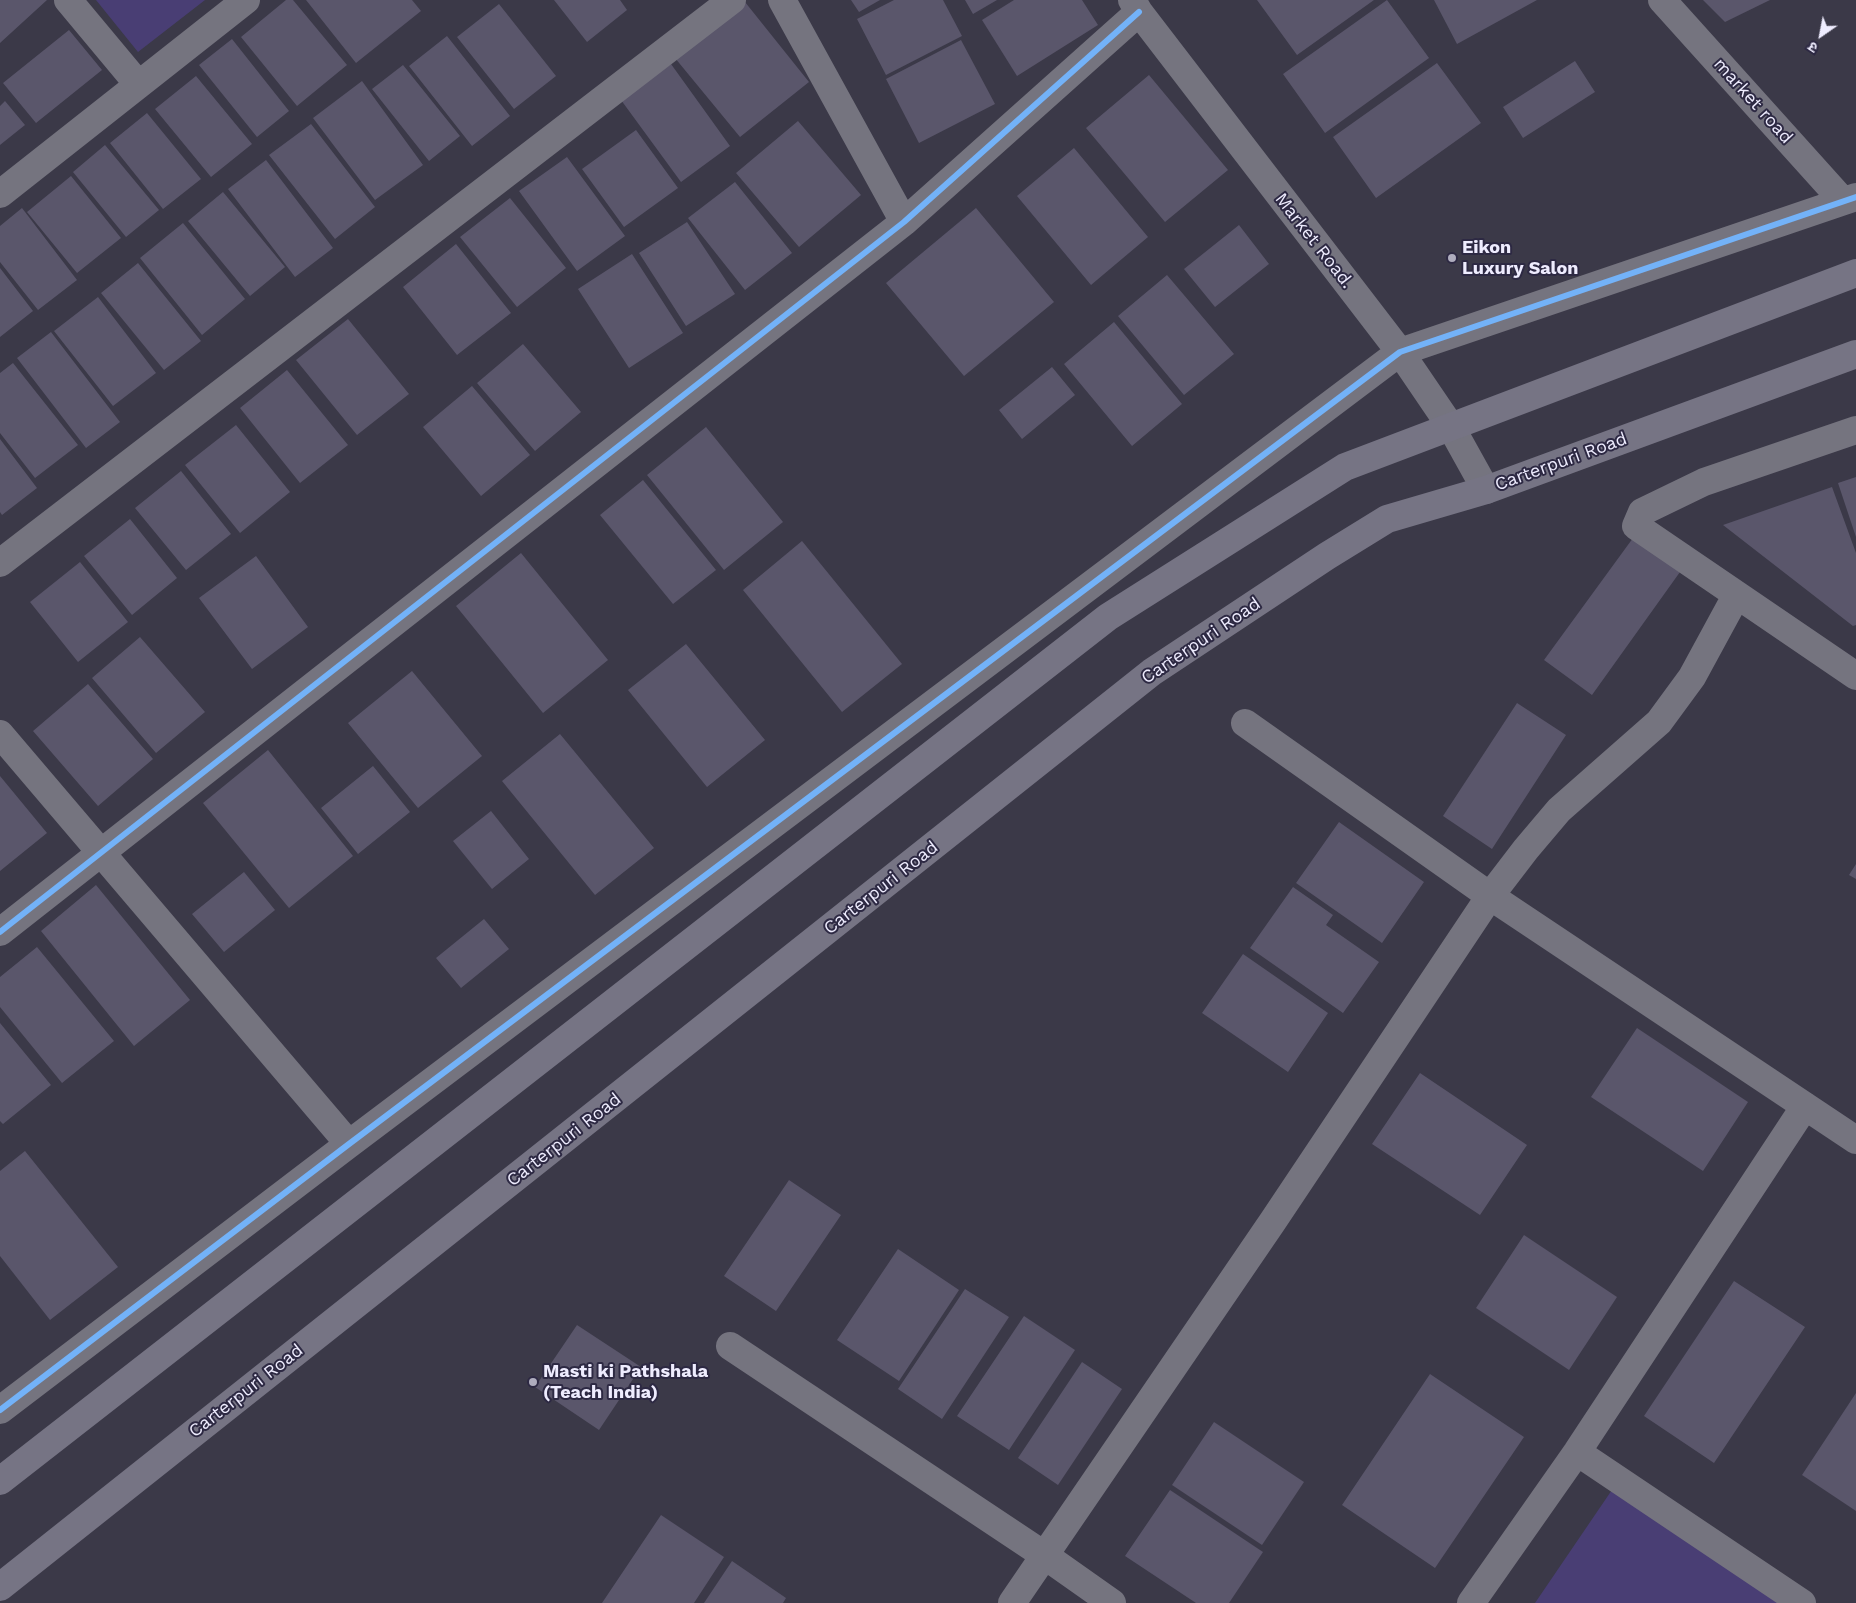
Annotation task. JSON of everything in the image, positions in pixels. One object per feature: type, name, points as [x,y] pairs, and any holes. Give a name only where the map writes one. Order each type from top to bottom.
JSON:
[{"type":"main road","points":[[0,1481],[1108,617],[1345,468],[1856,273]]},
{"type":"main road","name":"Carterpuri Road","points":[[0,1587],[1152,672],[1327,556],[1387,519],[1486,490],[1856,354]]},
{"type":"street","points":[[68,0],[138,84]]},
{"type":"street","points":[[0,194],[246,0]]},
{"type":"street","points":[[0,563],[732,0]]},
{"type":"street","points":[[782,0],[904,222]]},
{"type":"street","name":"market road","points":[[1662,0],[1850,199]]},
{"type":"street","points":[[0,932],[904,222],[1136,6]]},
{"type":"street","name":"Market Road.","points":[[1136,6],[1400,352],[1451,427],[1486,490]]},
{"type":"street","points":[[0,1410],[349,1144],[1400,352],[1850,199]]},
{"type":"street","points":[[1856,430],[1704,482],[1642,512],[1636,526],[1736,596],[1856,676]]},
{"type":"street","points":[[1012,1603],[1268,1229],[1490,896],[1526,848],[1559,810],[1659,722],[1692,677],[1736,596]]},
{"type":"street","points":[[1245,723],[1490,896],[1856,1140]]},
{"type":"street","points":[[0,734],[349,1144]]},
{"type":"street","points":[[1472,1603],[1577,1452],[1805,1106]]},
{"type":"street","points":[[730,1346],[1044,1555],[1112,1603]]},
{"type":"street","points":[[1577,1452],[1802,1603]]},
{"type":"shaded area","points":[[96,0],[205,0],[138,52]]},
{"type":"shaded area","points":[[1616,1484],[1790,1603],[1535,1603]]},
{"type":"building","points":[[0,0],[47,0],[0,43]]},
{"type":"building","points":[[286,0],[293,0],[347,65],[297,106],[241,37]]},
{"type":"building","points":[[306,0],[412,0],[421,11],[356,63]]},
{"type":"building","points":[[554,0],[620,0],[627,10],[587,42]]},
{"type":"building","points":[[851,0],[880,0],[859,12]]},
{"type":"building","points":[[894,0],[943,0],[962,36],[886,75],[857,19]]},
{"type":"building","points":[[965,0],[997,0],[973,14]]},
{"type":"building","points":[[1014,0],[1082,0],[1098,25],[1017,76],[982,20]]},
{"type":"building","points":[[1257,0],[1374,0],[1297,55]]},
{"type":"building","points":[[1387,0],[1429,58],[1325,133],[1283,74]]},
{"type":"building","points":[[1434,0],[1537,0],[1457,44]]},
{"type":"building","points":[[1703,0],[1770,0],[1725,22]]},
{"type":"building","points":[[745,2],[809,82],[740,137],[675,58]]},
{"type":"building","points":[[499,4],[556,76],[514,109],[457,37]]},
{"type":"building","points":[[69,30],[102,70],[36,123],[3,83]]},
{"type":"building","points":[[447,36],[510,116],[472,146],[409,66]]},
{"type":"building","points":[[232,39],[289,111],[257,137],[199,65]]},
{"type":"building","points":[[961,40],[995,104],[919,143],[886,79]]},
{"type":"building","points":[[1575,61],[1595,92],[1523,138],[1503,107]]},
{"type":"building","points":[[1437,63],[1481,123],[1376,198],[1333,137]]},
{"type":"building","points":[[671,64],[730,146],[681,182],[621,100]]},
{"type":"building","points":[[403,65],[460,136],[429,161],[372,89]]},
{"type":"building","points":[[1149,75],[1228,170],[1165,222],[1086,128]]},
{"type":"building","points":[[196,76],[252,144],[211,177],[155,109]]},
{"type":"building","points":[[362,81],[423,165],[375,200],[313,118]]},
{"type":"building","points":[[5,101],[25,125],[0,145],[0,106]]},
{"type":"building","points":[[147,113],[201,179],[163,209],[110,143]]},
{"type":"building","points":[[798,121],[861,195],[799,247],[736,173]]},
{"type":"building","points":[[311,124],[375,207],[335,239],[269,155]]},
{"type":"building","points":[[636,130],[678,188],[624,227],[582,169]]},
{"type":"building","points":[[105,145],[159,210],[126,237],[73,172]]},
{"type":"building","points":[[1074,148],[1148,237],[1091,285],[1017,196]]},
{"type":"building","points":[[567,157],[625,236],[577,271],[519,191]]},
{"type":"building","points":[[266,160],[333,248],[295,277],[228,189]]},
{"type":"building","points":[[71,176],[121,238],[77,273],[27,212]]},
{"type":"building","points":[[735,182],[792,253],[745,290],[688,218]]},
{"type":"building","points":[[223,192],[285,267],[250,296],[188,221]]},
{"type":"building","points":[[510,198],[566,268],[517,307],[460,237]]},
{"type":"building","points":[[22,208],[77,280],[38,310],[0,262],[0,226]]},
{"type":"building","points":[[976,208],[1054,302],[964,376],[886,283]]},
{"type":"building","points":[[687,222],[735,294],[686,326],[639,253]]},
{"type":"building","points":[[183,223],[245,299],[202,335],[140,258]]},
{"type":"building","points":[[1239,225],[1269,264],[1215,307],[1184,269]]},
{"type":"building","points":[[456,244],[511,313],[457,355],[403,287]]},
{"type":"building","points":[[632,254],[683,333],[629,368],[578,289]]},
{"type":"building","points":[[138,263],[201,341],[164,370],[101,293]]},
{"type":"building","points":[[0,268],[33,311],[0,337]]},
{"type":"building","points":[[1167,275],[1234,354],[1184,395],[1118,316]]},
{"type":"building","points":[[98,297],[156,373],[113,406],[54,331]]},
{"type":"building","points":[[348,319],[409,394],[357,435],[296,360]]},
{"type":"building","points":[[1114,322],[1182,404],[1132,446],[1064,364]]},
{"type":"building","points":[[51,332],[120,422],[86,448],[17,358]]},
{"type":"building","points":[[523,344],[581,412],[535,451],[477,383]]},
{"type":"building","points":[[13,363],[78,445],[35,478],[0,433],[0,373]]},
{"type":"building","points":[[1052,367],[1075,395],[1022,439],[999,410]]},
{"type":"building","points":[[287,370],[348,445],[300,483],[240,408]]},
{"type":"building","points":[[472,386],[530,455],[481,496],[423,427]]},
{"type":"building","points":[[236,425],[290,492],[240,533],[185,465]]},
{"type":"building","points":[[706,427],[783,522],[724,570],[647,475]]},
{"type":"building","points":[[0,439],[37,488],[2,515],[0,512]]},
{"type":"building","points":[[181,471],[231,534],[186,570],[135,508]]},
{"type":"building","points":[[1856,477],[1856,537],[1838,483]]},
{"type":"building","points":[[643,480],[716,570],[673,604],[600,515]]},
{"type":"building","points":[[1832,487],[1856,553],[1856,625],[1853,626],[1723,525]]},
{"type":"building","points":[[130,519],[177,578],[132,615],[84,556]]},
{"type":"building","points":[[1633,538],[1680,572],[1592,695],[1544,660]]},
{"type":"building","points":[[802,541],[902,664],[842,712],[743,590]]},
{"type":"building","points":[[521,553],[608,660],[543,713],[456,606]]},
{"type":"building","points":[[256,556],[308,627],[252,669],[199,598]]},
{"type":"building","points":[[80,562],[128,622],[78,662],[30,602]]},
{"type":"building","points":[[140,637],[205,712],[156,753],[92,678]]},
{"type":"building","points":[[686,644],[765,740],[707,787],[628,690]]},
{"type":"building","points":[[412,671],[482,756],[418,808],[348,723]]},
{"type":"building","points":[[88,684],[153,759],[98,806],[33,731]]},
{"type":"building","points":[[1517,703],[1566,735],[1492,849],[1443,816]]},
{"type":"building","points":[[560,734],[654,848],[595,895],[502,781]]},
{"type":"building","points":[[268,750],[353,856],[289,908],[203,803]]},
{"type":"building","points":[[373,766],[410,812],[358,854],[321,808]]},
{"type":"building","points":[[0,776],[47,833],[0,871]]},
{"type":"building","points":[[491,811],[529,859],[492,889],[453,841]]},
{"type":"building","points":[[1339,822],[1424,882],[1382,943],[1296,883]]},
{"type":"building","points":[[1856,864],[1856,879],[1849,875]]},
{"type":"building","points":[[244,872],[275,910],[224,952],[192,914]]},
{"type":"building","points":[[96,885],[190,1000],[134,1046],[41,931]]},
{"type":"building","points":[[1293,887],[1333,915],[1326,925],[1379,962],[1343,1013],[1250,948]]},
{"type":"building","points":[[484,919],[509,949],[461,988],[436,958]]},
{"type":"building","points":[[37,947],[114,1041],[62,1083],[0,1007],[0,977]]},
{"type":"building","points":[[1243,954],[1328,1013],[1288,1072],[1202,1013]]},
{"type":"building","points":[[0,1023],[51,1085],[3,1124],[0,1121]]},
{"type":"building","points":[[1637,1028],[1748,1102],[1703,1171],[1591,1097]]},
{"type":"building","points":[[1420,1073],[1527,1145],[1480,1215],[1372,1144]]},
{"type":"building","points":[[25,1151],[118,1267],[50,1320],[0,1256],[0,1171]]},
{"type":"building","points":[[789,1180],[841,1215],[776,1311],[724,1276]]},
{"type":"building","points":[[1524,1235],[1617,1297],[1569,1370],[1476,1308]]},
{"type":"building","points":[[898,1249],[959,1290],[899,1381],[837,1340]]},
{"type":"building","points":[[1734,1281],[1805,1327],[1714,1463],[1644,1416]]},
{"type":"building","points":[[965,1289],[1009,1317],[942,1419],[898,1389]]},
{"type":"building","points":[[1024,1316],[1075,1350],[1009,1450],[957,1416]]},
{"type":"building","points":[[577,1325],[641,1367],[599,1430],[535,1387]]},
{"type":"building","points":[[1082,1362],[1122,1389],[1058,1485],[1018,1458]]},
{"type":"building","points":[[1430,1374],[1524,1437],[1435,1568],[1342,1505]]},
{"type":"building","points":[[1856,1393],[1856,1511],[1802,1475]]},
{"type":"building","points":[[1214,1422],[1304,1482],[1262,1545],[1172,1485]]},
{"type":"building","points":[[1170,1490],[1263,1552],[1229,1603],[1196,1603],[1125,1556]]},
{"type":"building","points":[[661,1515],[724,1557],[694,1603],[602,1603]]},
{"type":"building","points":[[732,1561],[786,1598],[783,1603],[704,1603]]},
{"type":"cycle path","points":[[0,932],[904,222],[1139,12]]},
{"type":"cycle path","points":[[0,1410],[349,1144],[1400,352],[1856,197]]},
{"type":"place","name":"Eikon Luxury Salon","points":[[1452,258]]},
{"type":"place","name":"Masti ki Pathshala (Teach India)","points":[[533,1382]]}]
